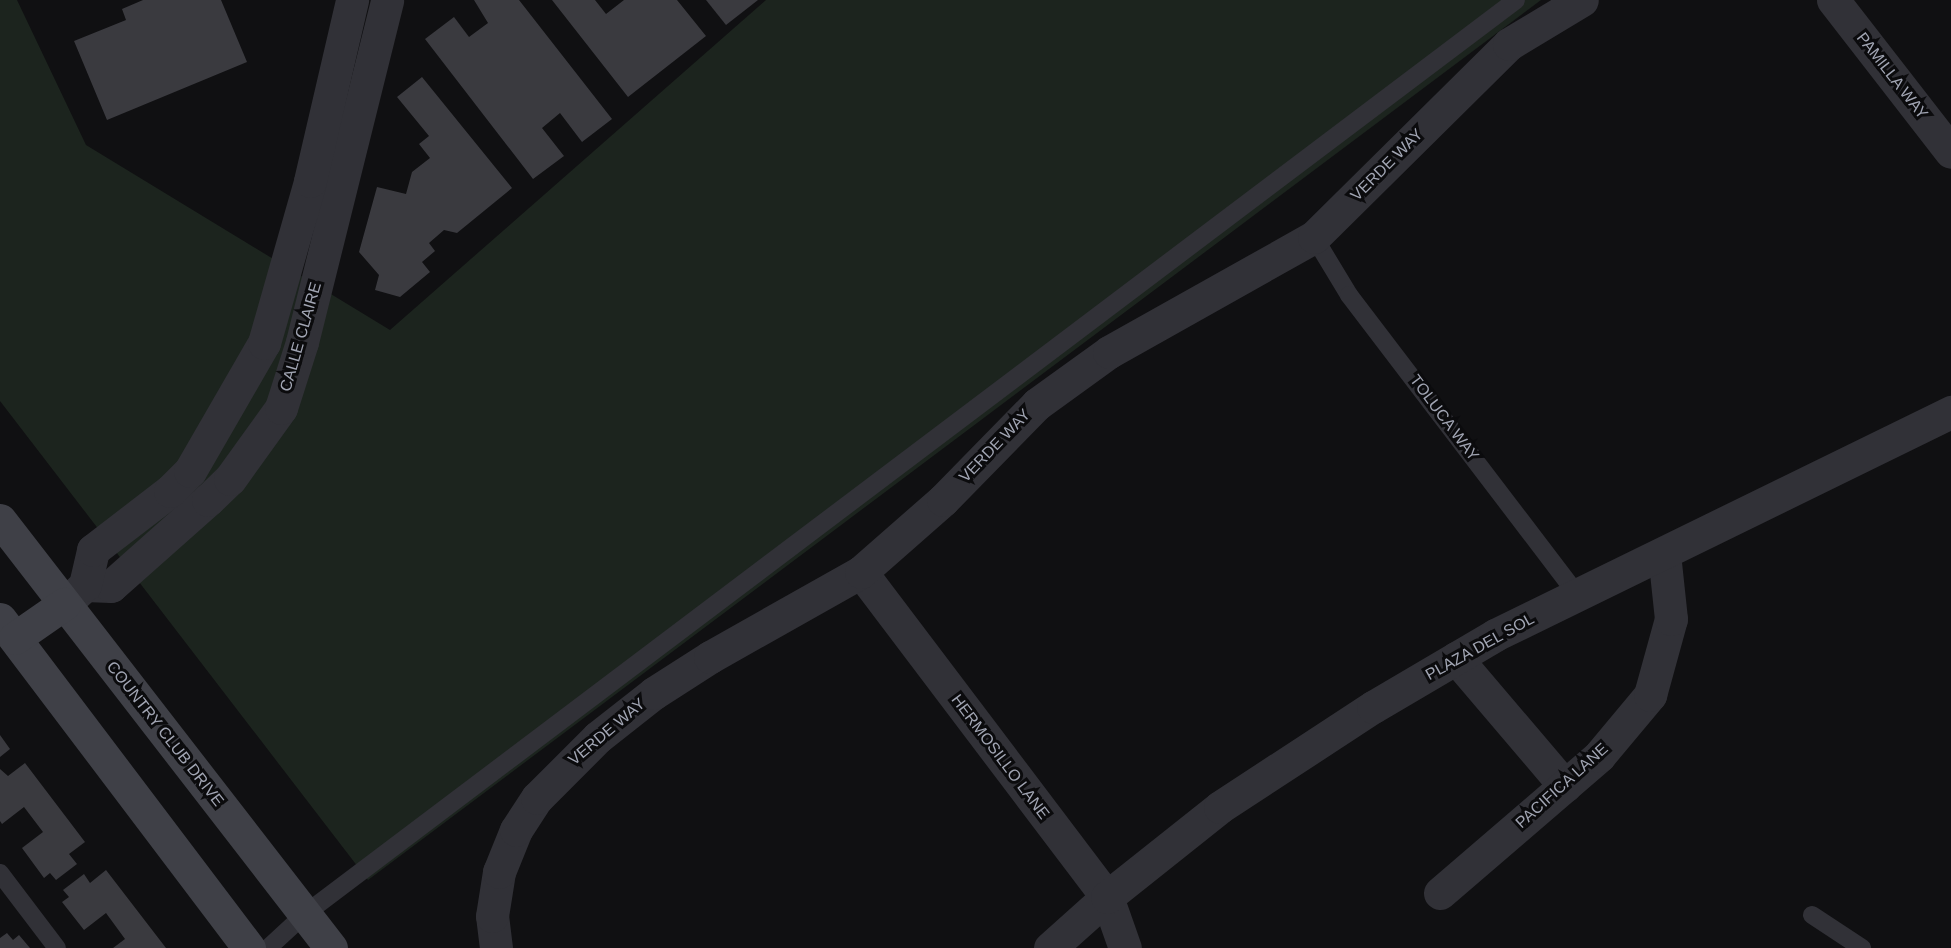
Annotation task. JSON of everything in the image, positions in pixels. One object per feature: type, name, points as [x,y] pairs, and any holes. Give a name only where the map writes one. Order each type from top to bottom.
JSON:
[{"type":"main road","name":"COUNTRY CLUB DRIVE","points":[[0,520],[75,594],[331,948]]},
{"type":"main road","points":[[75,594],[5,633],[249,948]]},
{"type":"street","name":"CALLE CLAIRE","points":[[75,594],[111,586],[208,500],[230,479],[281,408],[303,342],[387,0]]},
{"type":"street","name":"VERDE WAY","points":[[496,948],[492,916],[499,872],[516,830],[571,761],[654,693],[861,572],[943,500],[1037,404],[1108,352],[1314,237],[1509,44],[1582,0]]},
{"type":"street","name":"PAMILLA WAY","points":[[1833,0],[1951,152]]},
{"type":"street","name":"CALLE CLAIRE","points":[[75,594],[93,550],[128,524],[190,471],[264,343],[312,171],[348,12]]},
{"type":"street","name":"PLAZA DEL SOL","points":[[1050,948],[1107,897],[1220,807],[1372,707],[1495,635],[1578,596],[1610,576],[1664,554],[1951,412]]},
{"type":"street","name":"PACIFICA LANE","points":[[1440,894],[1599,756],[1650,695],[1671,619],[1664,554]]},
{"type":"street","name":"HERMOSILLO LANE","points":[[861,572],[1107,897],[1125,948]]},
{"type":"street","points":[[1456,658],[1565,786]]},
{"type":"lane","points":[[268,948],[305,914],[1516,0]]},
{"type":"lane","points":[[348,12],[378,39]]},
{"type":"lane","points":[[312,171],[342,182]]},
{"type":"lane","name":"TOLUCA WAY","points":[[1314,237],[1349,295],[1578,596]]},
{"type":"lane","points":[[190,471],[208,500]]},
{"type":"lane","points":[[128,524],[148,554]]},
{"type":"lane","points":[[0,873],[57,948]]},
{"type":"lane","points":[[1812,915],[1862,948]]},
{"type":"shaded area","points":[[0,0],[17,0],[86,145],[390,330],[766,0],[1541,0],[368,880],[0,401]]},
{"type":"building","points":[[143,0],[221,0],[247,62],[107,120],[74,41],[126,20],[122,9]]},
{"type":"building","points":[[474,0],[519,0],[612,119],[582,142],[560,113],[542,128],[564,156],[533,179],[425,39],[454,17],[469,37],[488,23]]},
{"type":"building","points":[[552,0],[595,0],[606,14],[624,0],[677,0],[706,36],[628,97]]},
{"type":"building","points":[[706,0],[758,0],[726,25]]},
{"type":"building","points":[[422,77],[512,188],[457,233],[444,230],[429,243],[435,251],[422,262],[430,272],[400,297],[375,290],[379,275],[359,252],[377,187],[406,194],[412,172],[430,158],[419,144],[429,136],[397,97]]},
{"type":"building","points":[[0,735],[10,749],[0,757]]},
{"type":"building","points":[[25,763],[85,842],[69,854],[77,864],[56,880],[50,873],[44,878],[22,848],[43,832],[24,807],[2,824],[0,821],[0,769],[8,776]]},
{"type":"building","points":[[106,870],[166,948],[113,948],[125,939],[106,913],[84,930],[62,902],[69,897],[63,890],[84,874],[90,883]]},
{"type":"building","points":[[7,933],[13,940],[19,935],[30,948],[0,948],[0,938]]}]
